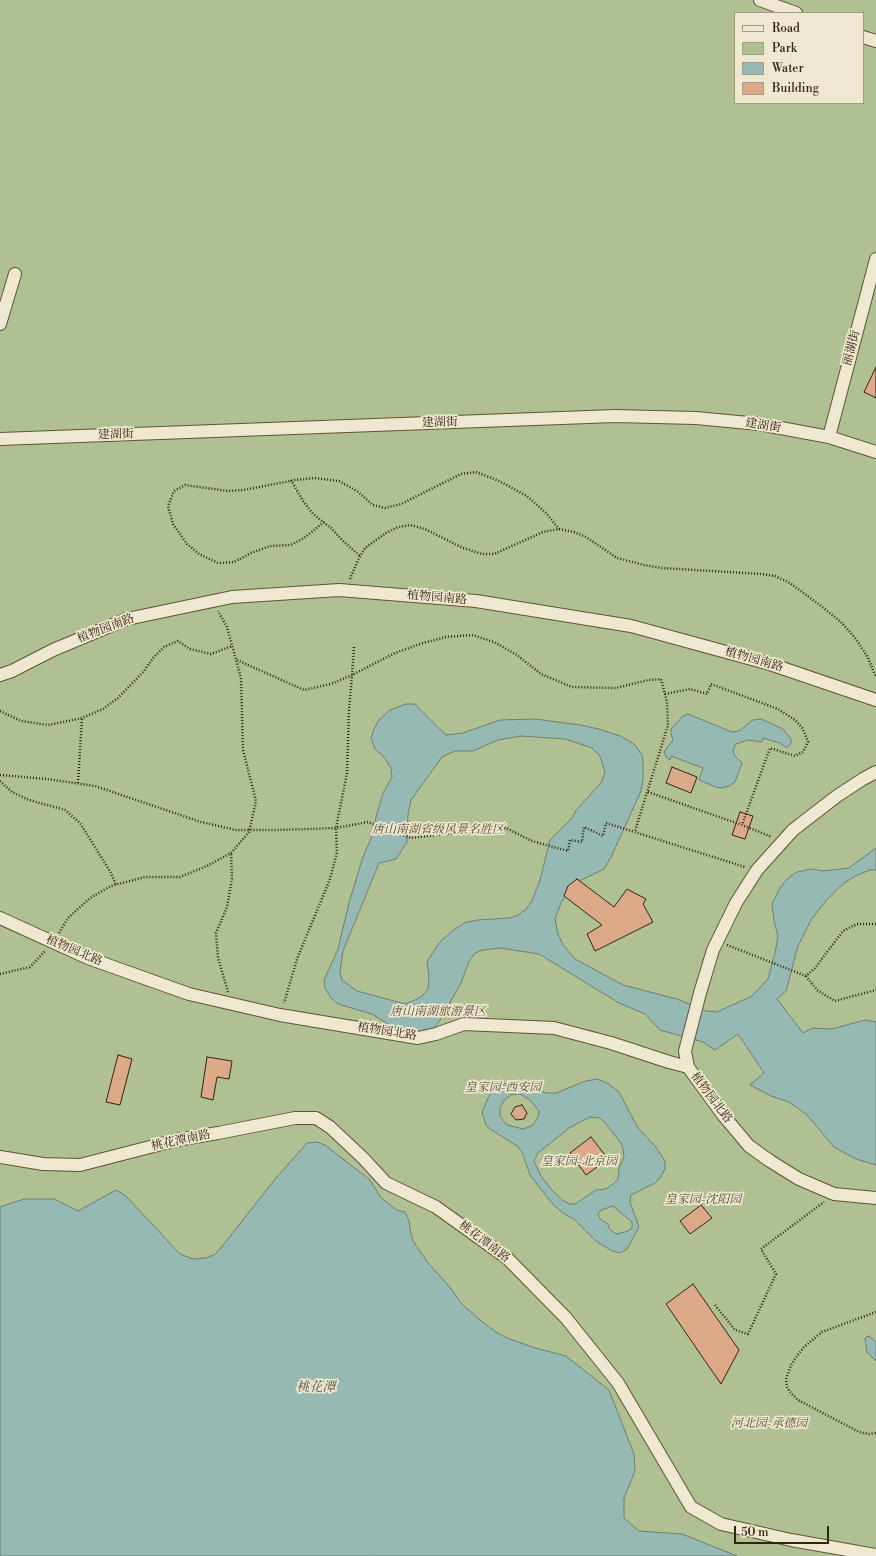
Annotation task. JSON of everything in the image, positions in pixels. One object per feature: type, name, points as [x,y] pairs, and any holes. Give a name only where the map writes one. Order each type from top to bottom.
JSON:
[{"type":"street","points":[[760,0],[793,12]]},
{"type":"street","points":[[864,37],[876,41]]},
{"type":"street","name":"丽湖街","points":[[829,437],[876,259]]},
{"type":"street","points":[[0,324],[15,274]]},
{"type":"street","name":"建湖街","points":[[0,439],[615,416],[696,418],[752,423],[829,437],[876,452]]},
{"type":"street","name":"植物园南路","points":[[0,675],[12,671],[53,650],[127,619],[214,602],[232,597],[345,590],[476,601],[631,626],[770,664],[876,700]]},
{"type":"street","points":[[688,1067],[685,1051],[700,993],[717,941],[736,903],[757,870],[793,830],[837,796],[876,772]]},
{"type":"street","name":"植物园北路","points":[[0,918],[88,958],[189,994],[280,1015],[418,1038],[436,1034],[464,1024],[554,1028],[611,1043],[688,1067],[723,1116],[749,1146],[799,1179],[834,1194],[876,1198]]},
{"type":"street","name":"桃花潭南路","points":[[0,1156],[43,1164],[80,1165],[177,1140],[295,1118],[316,1118],[330,1127],[357,1152],[386,1183],[436,1207],[507,1258],[566,1318],[618,1383],[691,1507],[721,1524],[791,1540],[876,1555]]},
{"type":"path","points":[[324,522],[304,538],[291,545],[270,546],[251,553],[234,562],[218,563],[199,554],[187,544],[173,524],[168,506],[174,492],[185,485],[228,491],[244,490],[291,480],[315,478],[339,482],[357,490],[373,505],[386,508],[401,504],[461,474],[476,472],[499,481],[527,496],[546,513],[559,529]]},
{"type":"path","points":[[291,480],[303,501],[314,514],[360,556]]},
{"type":"path","points":[[345,590],[365,548],[386,533],[398,527],[411,525],[425,529],[463,548],[482,554],[494,554],[543,532],[559,529],[574,532],[586,537],[617,558],[644,565],[662,568],[768,575],[775,576],[790,583],[841,622],[856,639],[867,656],[876,678]]},
{"type":"path","points":[[0,974],[30,967],[53,942],[68,918],[90,898],[111,886],[145,877],[180,877],[207,866],[231,853],[249,832],[256,801],[243,750],[241,678],[226,627],[214,602]]},
{"type":"path","points":[[236,659],[304,690],[331,684],[395,653],[423,643],[446,637],[472,635],[494,642],[517,655],[541,674],[572,687],[616,688],[648,680],[661,679],[667,702],[668,725],[635,831]]},
{"type":"path","points":[[0,711],[21,721],[48,725],[82,718],[103,709],[118,698],[144,671],[153,658],[164,647],[178,641],[190,649],[211,654],[232,646]]},
{"type":"path","points":[[280,1015],[297,959],[330,879],[337,852],[336,828],[347,773],[349,710],[354,647]]},
{"type":"path","points":[[665,694],[690,689],[707,694],[711,684],[778,709],[795,720],[803,729],[808,742],[802,752],[795,756],[770,748],[742,825]]},
{"type":"path","points":[[78,783],[82,718]]},
{"type":"path","points":[[0,775],[95,786],[201,822],[236,830],[336,828],[368,822],[411,838],[491,828],[506,828],[532,841],[568,851],[570,840],[582,842],[584,827],[603,836],[606,823],[757,870]]},
{"type":"path","points":[[0,781],[12,792],[29,800],[65,810],[80,823],[111,873],[116,885]]},
{"type":"path","points":[[648,792],[742,825],[782,841]]},
{"type":"path","points":[[231,853],[232,879],[227,907],[216,933],[218,958],[231,1004]]},
{"type":"path","points":[[806,976],[815,968],[843,931],[857,924],[876,924]]},
{"type":"path","points":[[717,941],[806,976],[818,990],[835,1001],[876,990]]},
{"type":"path","points":[[715,1305],[735,1330],[748,1334],[776,1274],[761,1250],[834,1194]]},
{"type":"path","points":[[876,1312],[822,1332],[797,1356],[791,1365],[786,1379],[790,1392],[798,1400],[859,1432],[869,1434],[876,1433]]},
{"type":"green space","name":"唐山南湖旅游景区","points":[[0,0],[876,0],[876,1556],[0,1556]]},
{"type":"water","points":[[406,704],[415,704],[446,735],[463,733],[500,720],[535,719],[599,729],[620,736],[634,744],[642,755],[643,779],[641,791],[604,869],[577,882],[569,890],[561,903],[555,919],[558,934],[563,945],[575,959],[623,985],[677,999],[706,1011],[717,1012],[752,996],[768,979],[778,936],[772,904],[780,888],[788,878],[797,872],[812,869],[823,871],[849,868],[876,848],[876,870],[870,870],[855,876],[843,884],[825,902],[811,920],[798,946],[786,991],[777,999],[803,1033],[812,1028],[832,1029],[865,1020],[876,1022],[876,1165],[856,1159],[834,1147],[807,1115],[789,1102],[771,1096],[750,1085],[764,1073],[738,1034],[715,1050],[703,1042],[660,1030],[645,1014],[619,1003],[539,954],[500,948],[483,950],[475,953],[469,961],[461,983],[440,1020],[432,1031],[415,1036],[402,1033],[372,1014],[338,1004],[331,998],[325,988],[324,980],[338,949],[349,903],[363,857],[374,831],[376,817],[383,793],[392,777],[391,768],[384,757],[375,749],[371,738],[379,720],[390,710]],"holes":[[[521,736],[565,739],[592,748],[600,756],[605,773],[601,783],[577,809],[572,818],[550,840],[540,880],[532,901],[527,908],[518,915],[510,918],[477,920],[464,923],[451,932],[440,942],[427,962],[429,976],[428,989],[422,996],[405,1004],[357,991],[342,980],[340,972],[343,951],[379,863],[396,859],[407,842],[408,814],[411,800],[442,757],[455,751],[473,751],[498,740]]]},
{"type":"water","points":[[688,714],[732,732],[739,731],[753,720],[761,719],[783,729],[791,739],[791,743],[787,748],[780,743],[763,738],[762,742],[748,740],[736,744],[733,750],[734,755],[742,763],[735,782],[722,788],[716,787],[699,780],[703,768],[671,756],[670,760],[666,757],[664,752],[673,740],[671,729],[683,716]]},
{"type":"water","points":[[597,1079],[607,1083],[619,1092],[638,1128],[655,1146],[665,1161],[665,1169],[655,1183],[631,1195],[630,1202],[639,1227],[627,1249],[620,1253],[612,1251],[596,1241],[574,1219],[559,1210],[551,1202],[530,1175],[522,1152],[517,1146],[486,1125],[482,1112],[490,1094],[504,1084],[512,1082],[522,1083],[546,1093],[556,1093],[586,1081]],"holes":[[[520,1094],[530,1100],[539,1111],[538,1117],[533,1125],[523,1129],[507,1125],[500,1116],[500,1108],[504,1100],[511,1095]],[[590,1117],[600,1118],[621,1143],[624,1157],[619,1168],[618,1179],[612,1185],[606,1189],[596,1190],[575,1204],[570,1204],[562,1200],[551,1189],[541,1176],[534,1161],[538,1153],[569,1128]],[[613,1206],[632,1222],[632,1228],[618,1234],[613,1232],[609,1228],[608,1224],[600,1219],[598,1214],[601,1210]]]},
{"type":"water","name":"桃花潭","points":[[317,1142],[325,1145],[370,1180],[381,1198],[397,1210],[405,1212],[409,1221],[413,1241],[429,1264],[448,1285],[462,1304],[481,1321],[507,1338],[535,1348],[566,1356],[609,1390],[634,1454],[635,1471],[624,1498],[624,1518],[639,1531],[682,1534],[737,1556],[0,1556],[0,1207],[24,1199],[54,1199],[78,1211],[116,1190],[126,1196],[180,1254],[193,1259],[206,1258],[214,1255],[220,1249],[276,1178],[307,1143]]},
{"type":"water","points":[[869,1336],[876,1342],[876,1361],[867,1352],[865,1339]]},
{"type":"building","points":[[876,367],[876,398],[864,392]]},
{"type":"building","points":[[672,767],[697,777],[691,793],[666,783]]},
{"type":"building","points":[[740,812],[753,816],[745,839],[732,835]]},
{"type":"building","points":[[577,879],[614,907],[627,889],[646,899],[643,904],[653,922],[595,951],[587,934],[602,925],[564,896],[568,886]]},
{"type":"building","points":[[118,1055],[132,1059],[120,1105],[106,1102]]},
{"type":"building","points":[[207,1057],[232,1061],[229,1079],[217,1077],[213,1100],[201,1097]]},
{"type":"building","points":[[522,1105],[527,1113],[524,1119],[516,1120],[511,1114],[515,1107]]},
{"type":"building","points":[[591,1137],[608,1159],[586,1175],[570,1153]]},
{"type":"building","points":[[701,1205],[712,1218],[690,1234],[680,1221]]},
{"type":"building","points":[[693,1284],[739,1350],[721,1384],[666,1304]]},
{"type":"park label","name":"唐山南湖省级风景名胜区","points":[[438,830]]},
{"type":"park label","name":"皇家园-西安园","points":[[503,1088]]},
{"type":"park label","name":"皇家园-北京园","points":[[579,1162]]},
{"type":"park label","name":"皇家园-沈阳园","points":[[703,1200]]},
{"type":"park label","name":"河北园-承德园","points":[[769,1424]]}]
